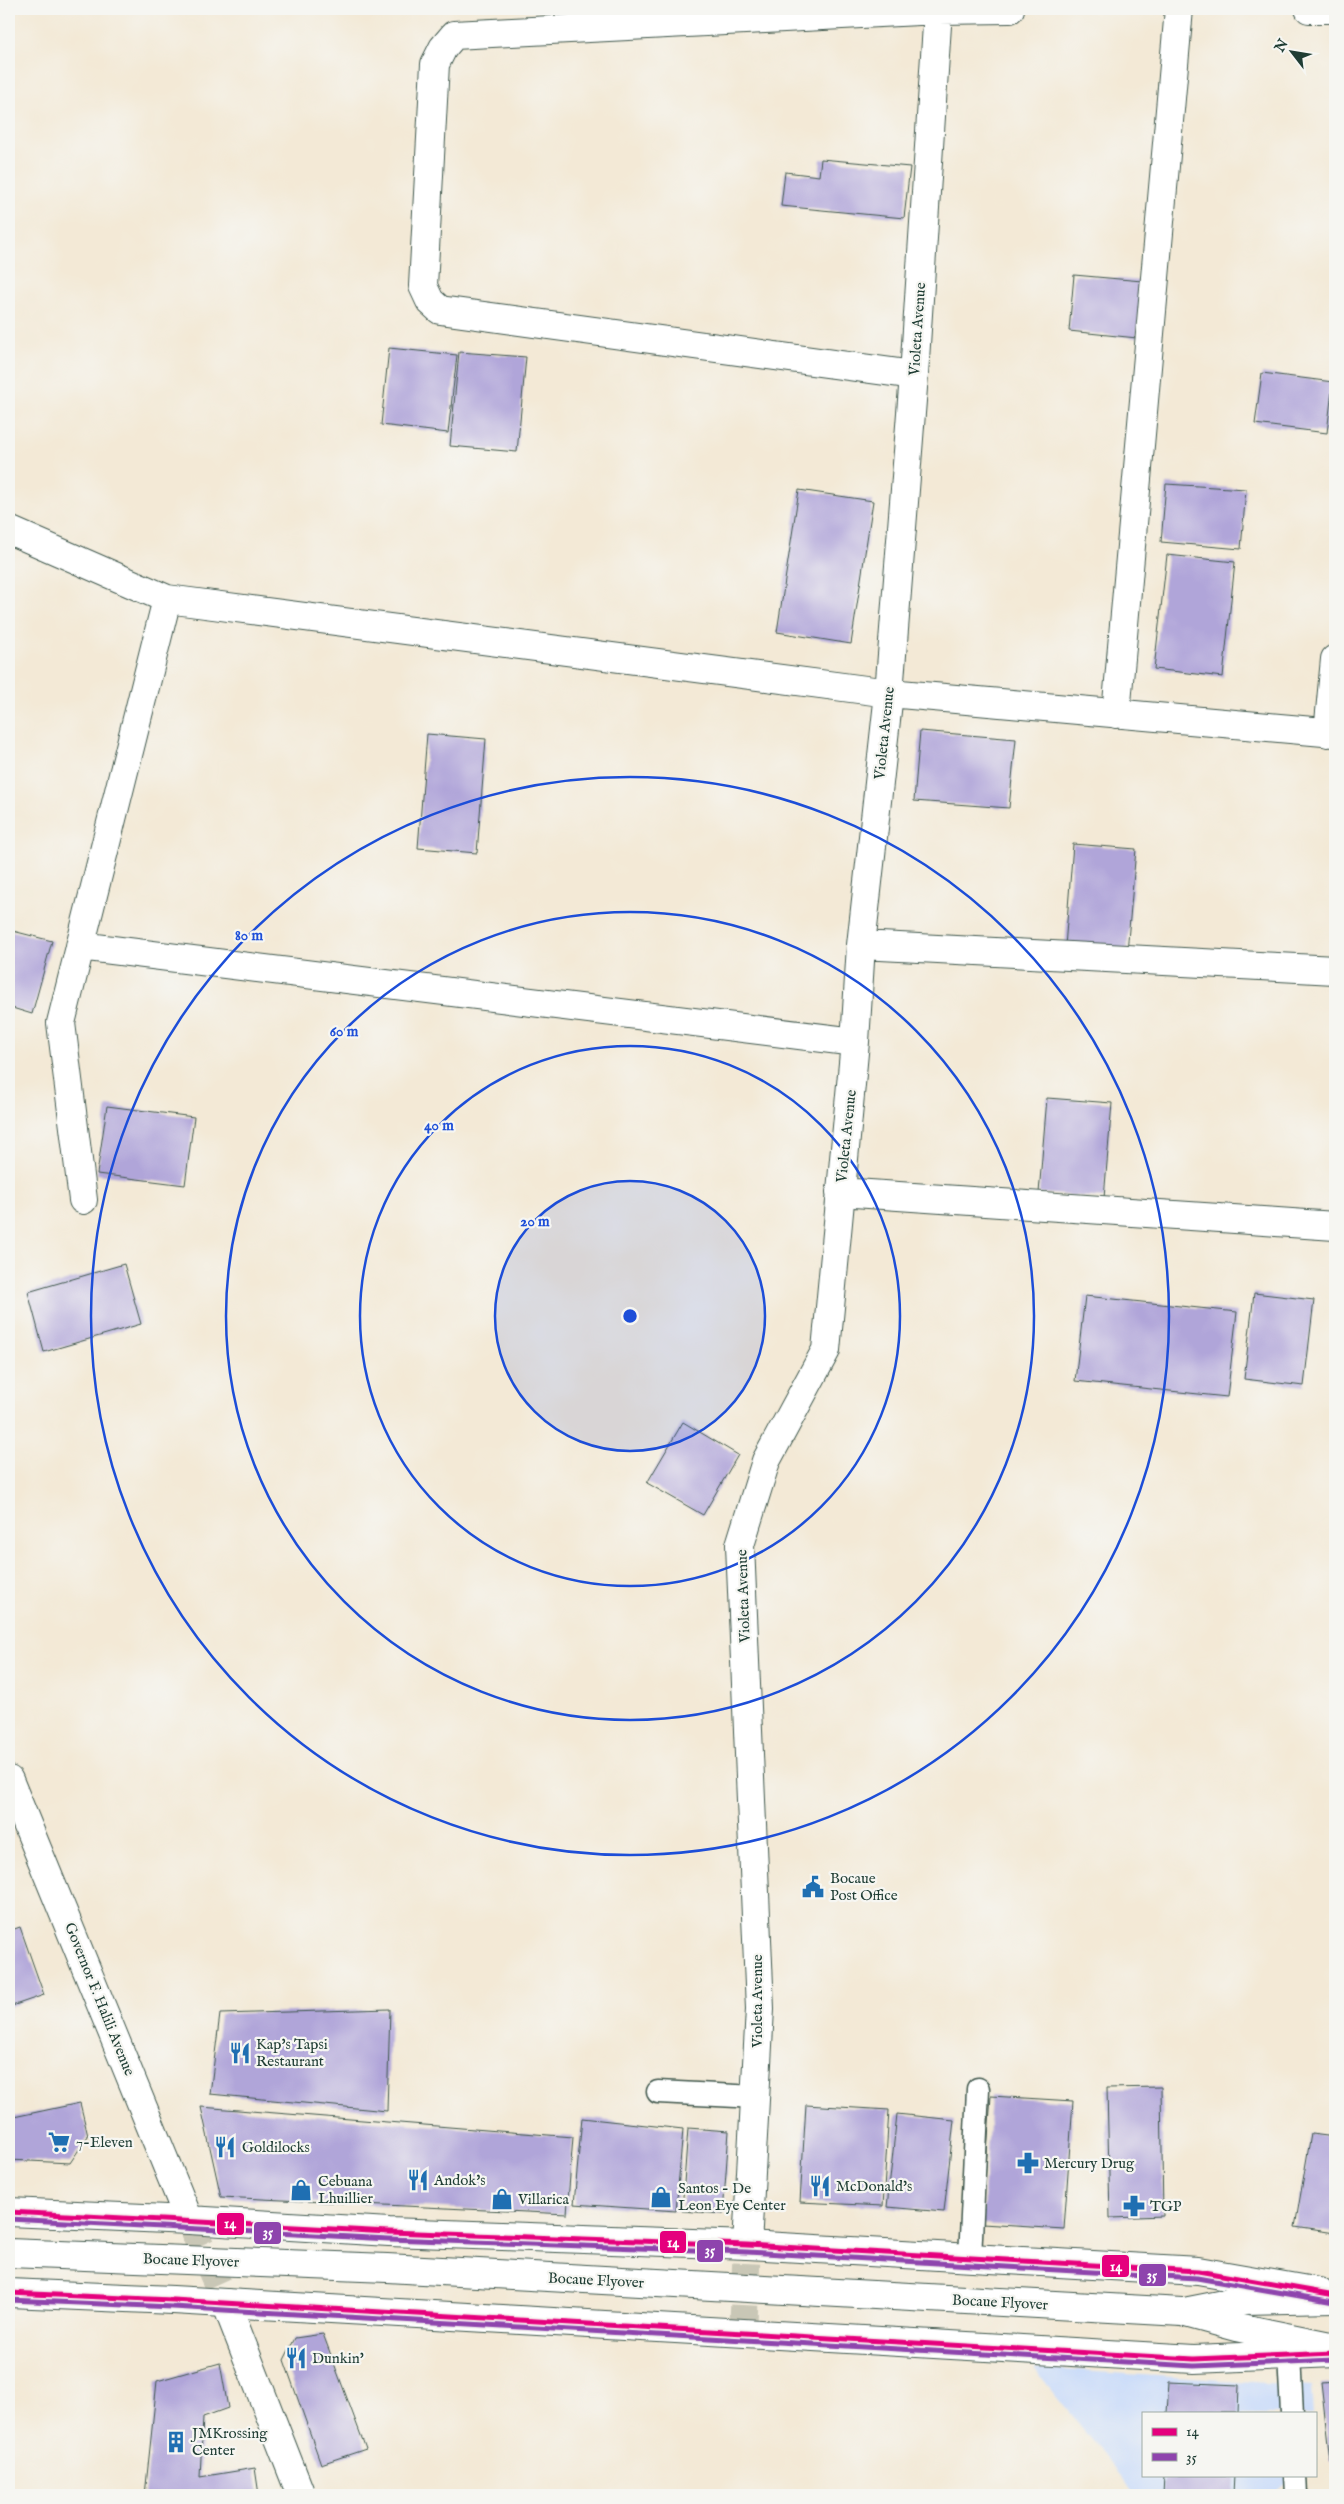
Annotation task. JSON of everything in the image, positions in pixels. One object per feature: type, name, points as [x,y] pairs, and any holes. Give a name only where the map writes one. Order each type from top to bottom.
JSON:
[{"type":"main road","points":[[914,375],[440,310],[430,301],[423,286],[435,64],[443,48],[454,36],[938,10],[1010,9]]},
{"type":"main road","points":[[1116,714],[1179,9]]},
{"type":"main road","points":[[1309,9],[1335,9]]},
{"type":"main road","name":"Violeta Avenue","points":[[748,2245],[760,2009],[740,1545],[766,1461],[826,1350],[855,1042],[861,945],[889,693],[914,375],[938,10]]},
{"type":"main road","points":[[9,530],[167,600],[889,693],[1332,733],[1335,659]]},
{"type":"main road","points":[[83,1200],[61,1023],[167,600]]},
{"type":"main road","points":[[861,945],[1335,970]]},
{"type":"main road","points":[[80,946],[855,1042]]},
{"type":"main road","points":[[840,1192],[1335,1226]]},
{"type":"main road","name":"Governor F. Halili Avenue","points":[[9,1780],[189,2220]]},
{"type":"main road","points":[[9,2212],[389,2232],[748,2245],[1198,2270],[1335,2296]]},
{"type":"main road","name":"Bocaue Flyover","points":[[9,2253],[387,2268],[1182,2312],[1237,2327],[1335,2347]]},
{"type":"main road","points":[[9,2293],[226,2303],[1194,2359],[1335,2353]]},
{"type":"main road","name":"Bocaue Flyover","points":[[1182,2312],[1245,2300],[1335,2296]]},
{"type":"main road","points":[[226,2303],[301,2495]]},
{"type":"lane","points":[[970,2258],[978,2089]]},
{"type":"lane","points":[[658,2092],[756,2097]]},
{"type":"lane","points":[[1289,2355],[1292,2412]]},
{"type":"lane","points":[[1295,2476],[1296,2495]]},
{"type":"shaded area","points":[[1034,2368],[1312,2386],[1314,2412],[1142,2412],[1142,2476],[1297,2476],[1269,2495],[1136,2495]]},
{"type":"building","points":[[821,159],[910,167],[904,218],[781,206],[785,172],[819,176]]},
{"type":"building","points":[[1074,275],[1142,281],[1137,338],[1069,331]]},
{"type":"building","points":[[389,348],[457,355],[448,433],[381,425]]},
{"type":"building","points":[[459,352],[526,357],[517,452],[450,446]]},
{"type":"building","points":[[1262,373],[1333,382],[1327,433],[1255,424]]},
{"type":"building","points":[[1166,484],[1246,489],[1241,549],[1161,542]]},
{"type":"building","points":[[799,490],[873,501],[851,644],[777,632]]},
{"type":"building","points":[[1167,555],[1235,562],[1223,677],[1154,669]]},
{"type":"building","points":[[920,731],[1016,739],[1009,808],[914,801]]},
{"type":"building","points":[[427,734],[486,739],[477,853],[418,848]]},
{"type":"building","points":[[1073,844],[1136,849],[1127,952],[1065,947]]},
{"type":"building","points":[[9,930],[52,941],[32,1014],[9,1007]]},
{"type":"building","points":[[1047,1098],[1112,1103],[1104,1198],[1039,1193]]},
{"type":"building","points":[[107,1106],[194,1117],[185,1185],[97,1174]]},
{"type":"building","points":[[124,1264],[141,1324],[44,1352],[28,1292]]},
{"type":"building","points":[[1254,1293],[1314,1300],[1304,1386],[1244,1379]]},
{"type":"building","points":[[1085,1296],[1237,1312],[1227,1397],[1075,1381]]},
{"type":"building","points":[[683,1422],[738,1455],[703,1515],[647,1483]]},
{"type":"building","points":[[20,1927],[44,1995],[9,2007],[9,1931]]},
{"type":"building","points":[[390,2009],[387,2111],[210,2094],[220,2014]]},
{"type":"building","points":[[1161,2087],[1163,2216],[1110,2218],[1107,2088]]},
{"type":"building","name":"Mercury Drug","points":[[991,2096],[1073,2101],[1064,2229],[982,2224]]},
{"type":"building","points":[[80,2103],[88,2136],[70,2163],[9,2160],[9,2118]]},
{"type":"building","points":[[806,2105],[889,2110],[883,2206],[800,2202]]},
{"type":"building","points":[[201,2107],[573,2137],[567,2214],[221,2197]]},
{"type":"building","points":[[897,2114],[954,2120],[944,2212],[887,2207]]},
{"type":"building","points":[[582,2118],[683,2129],[676,2211],[574,2204]]},
{"type":"building","points":[[688,2128],[729,2131],[723,2214],[682,2211]]},
{"type":"building","points":[[1311,2134],[1335,2137],[1335,2233],[1295,2227]]},
{"type":"building","points":[[323,2334],[366,2449],[321,2464],[284,2360],[295,2338]]},
{"type":"building","name":"JMKrossing Center","points":[[220,2363],[228,2408],[203,2417],[200,2477],[255,2468],[259,2495],[145,2495],[157,2381]]},
{"type":"building","points":[[1169,2382],[1239,2385],[1238,2412],[1167,2412]]},
{"type":"building","points":[[1335,2382],[1335,2461],[1330,2462],[1321,2383]]},
{"type":"building","points":[[1164,2476],[1234,2476],[1233,2495],[1163,2495]]},
{"type":"tunnel","points":[[189,2220],[226,2303]]},
{"type":"tunnel","points":[[743,2333],[747,2245]]},
{"type":"transit line","name":"14","points":[[9,2212],[389,2232],[747,2245],[1198,2271],[1335,2295]]},
{"type":"transit line","name":"35","points":[[9,2219],[389,2239],[747,2252],[1197,2278],[1334,2302]]},
{"type":"transit line","name":"14","points":[[9,2293],[173,2300],[1194,2359],[1335,2353]]},
{"type":"transit line","name":"35","points":[[9,2300],[173,2307],[1194,2366],[1335,2360]]},
{"type":"place","name":"Bocaue Post Office","points":[[813,1887]]},
{"type":"place","name":"Kap's Tapsi Restaurant","points":[[240,2053]]},
{"type":"place","name":"7-Eleven","points":[[59,2142]]},
{"type":"place","name":"Goldilocks","points":[[225,2147]]},
{"type":"place","name":"Mercury Drug","points":[[1028,2163]]},
{"type":"place","name":"Andok's","points":[[418,2180]]},
{"type":"place","name":"McDonald's","points":[[820,2186]]},
{"type":"place","name":"Cebuana Lhuillier","points":[[301,2190]]},
{"type":"place","name":"Santos - De Leon Eye Center","points":[[661,2197]]},
{"type":"place","name":"Villarica","points":[[502,2199]]},
{"type":"place","name":"TGP","points":[[1134,2206]]},
{"type":"place","name":"Dunkin'","points":[[296,2358]]},
{"type":"place","name":"JMKrossing Center","points":[[176,2442]]}]
